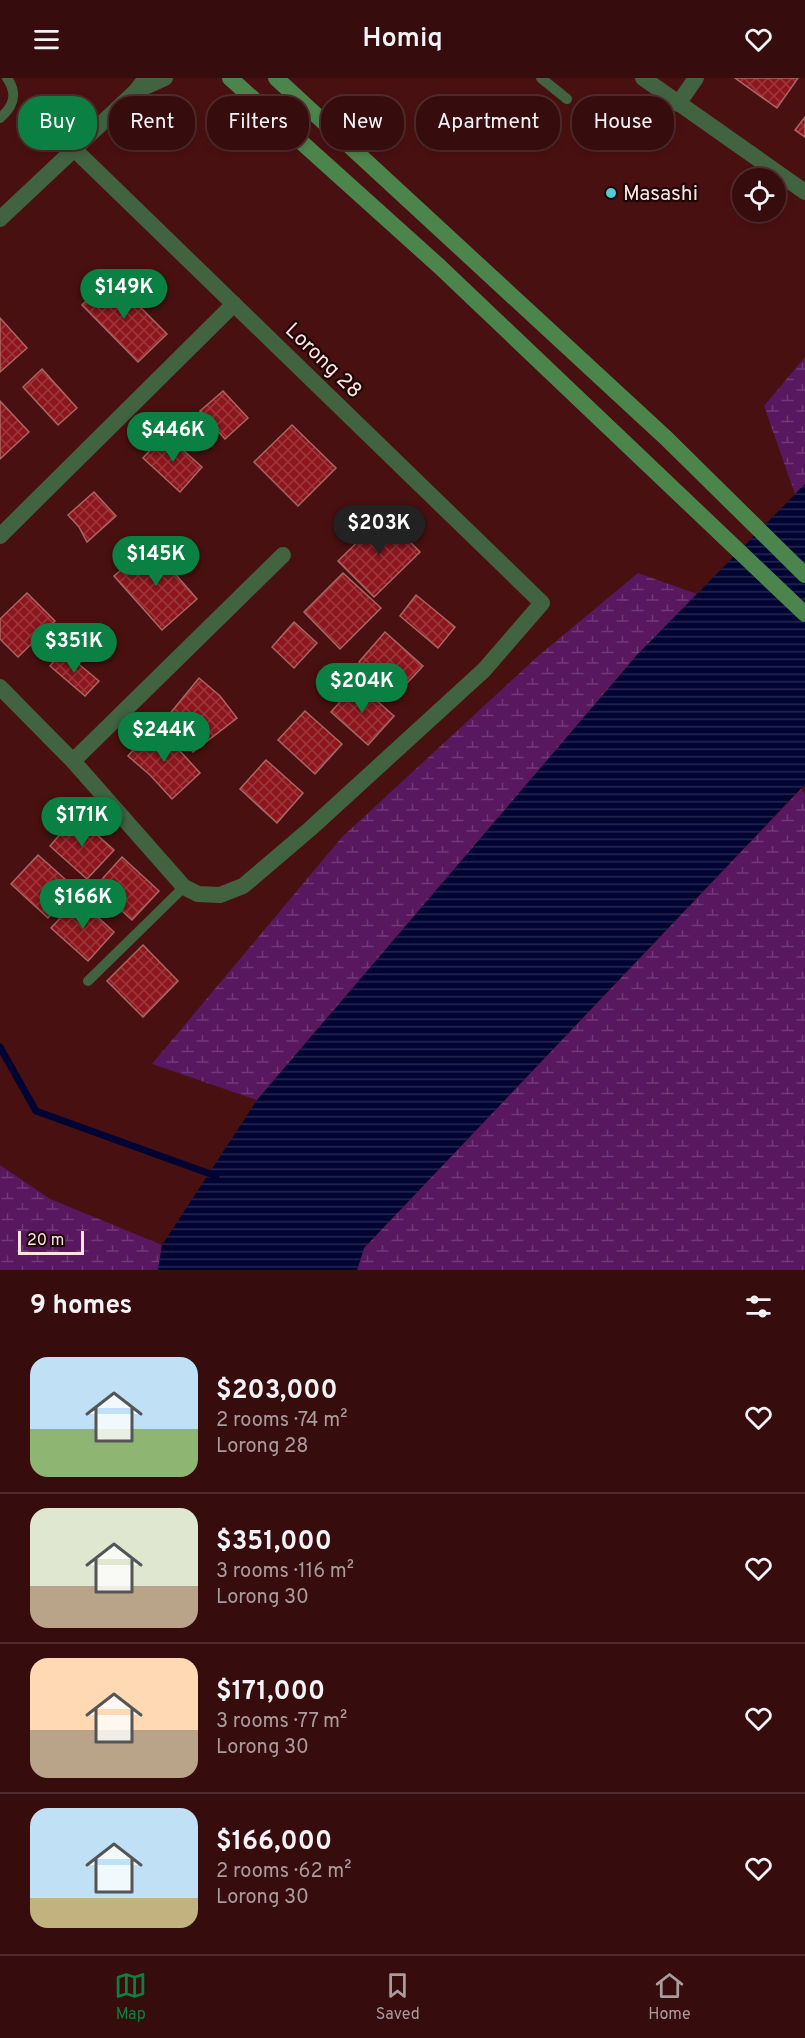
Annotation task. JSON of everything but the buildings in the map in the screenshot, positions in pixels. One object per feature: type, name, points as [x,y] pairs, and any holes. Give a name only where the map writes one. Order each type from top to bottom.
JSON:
[{"type":"main road","points":[[230,78],[439,266],[805,614]]},
{"type":"main road","points":[[276,78],[666,438],[805,575]]},
{"type":"street","points":[[97,127],[141,84],[165,78]]},
{"type":"street","points":[[643,78],[805,192]]},
{"type":"street","points":[[678,104],[696,78]]},
{"type":"street","points":[[0,219],[74,150]]},
{"type":"street","name":"Lorong 28","points":[[74,150],[542,603],[484,670],[243,886],[220,895],[191,890]]},
{"type":"street","points":[[0,536],[234,304]]},
{"type":"street","points":[[74,761],[283,555]]},
{"type":"street","points":[[0,687],[74,761],[191,890]]},
{"type":"lane","points":[[0,118],[12,105],[14,97],[13,88],[7,78]]},
{"type":"lane","points":[[542,78],[567,99]]},
{"type":"lane","points":[[88,981],[191,890]]},
{"type":"green space","points":[[805,357],[805,484],[795,494],[764,406]]},
{"type":"green space","points":[[638,573],[697,594],[637,655],[257,1100],[152,1064],[342,837],[537,657]]},
{"type":"green space","points":[[801,789],[805,794],[805,1270],[357,1270],[364,1248]]},
{"type":"green space","points":[[0,1165],[50,1199],[162,1245],[158,1270],[0,1270]]},
{"type":"shaded area","points":[[805,484],[805,784],[364,1248],[357,1270],[158,1270],[162,1245],[257,1100],[637,655]]},
{"type":"waterway","points":[[0,1047],[36,1111],[216,1176]]},
{"type":"place","name":"Masashi","points":[[611,193]]}]
